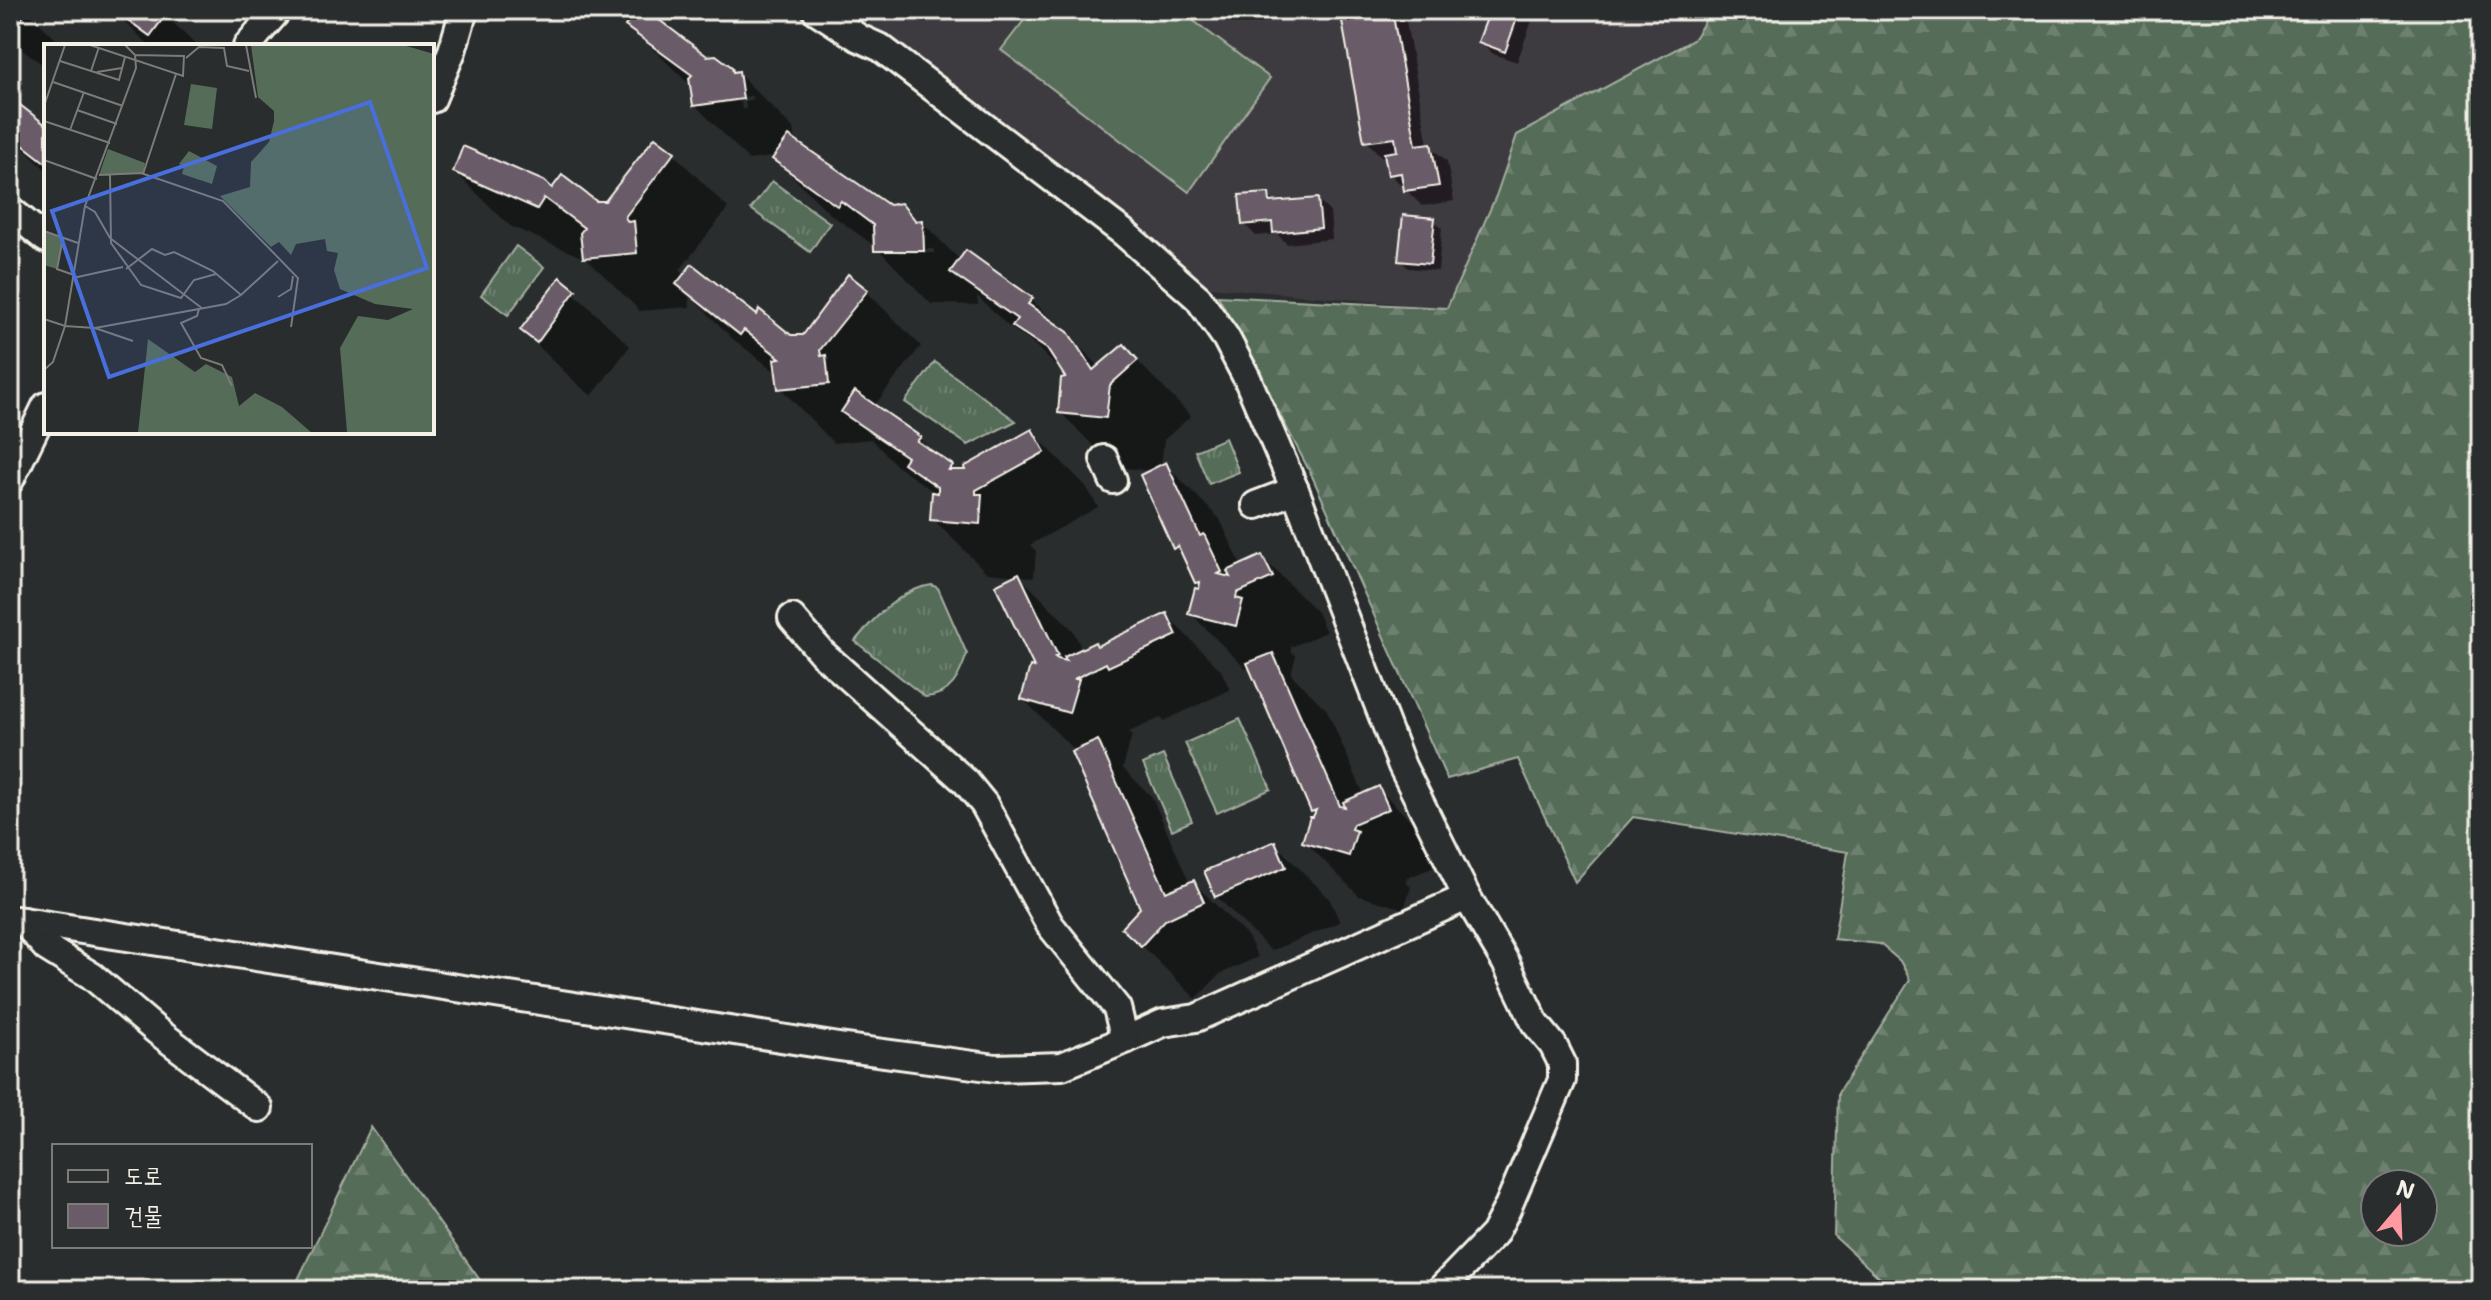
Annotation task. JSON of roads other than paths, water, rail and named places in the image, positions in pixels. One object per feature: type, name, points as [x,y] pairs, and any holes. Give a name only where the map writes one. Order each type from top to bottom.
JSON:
[{"type":"street","points":[[249,44],[278,10]]},
{"type":"street","points":[[434,94],[452,51],[464,10]]},
{"type":"street","points":[[824,24],[881,48],[1124,233],[1198,298],[1226,338],[1247,378],[1295,490],[1402,766],[1467,897],[1506,963],[1535,1023],[1553,1045],[1562,1063],[1562,1080],[1494,1234],[1440,1290]]},
{"type":"street","points":[[12,218],[44,238]]},
{"type":"street","points":[[10,480],[44,410]]},
{"type":"street","points":[[1256,505],[1295,490]]},
{"type":"street","points":[[792,618],[822,653],[966,782],[984,804],[1050,925],[1117,1008],[1125,1040]]},
{"type":"street","points":[[16,920],[839,1047],[996,1068],[1062,1066],[1163,1023],[1196,1018],[1467,897]]},
{"type":"street","points":[[16,920],[47,948],[92,976],[157,1031],[259,1108]]}]
